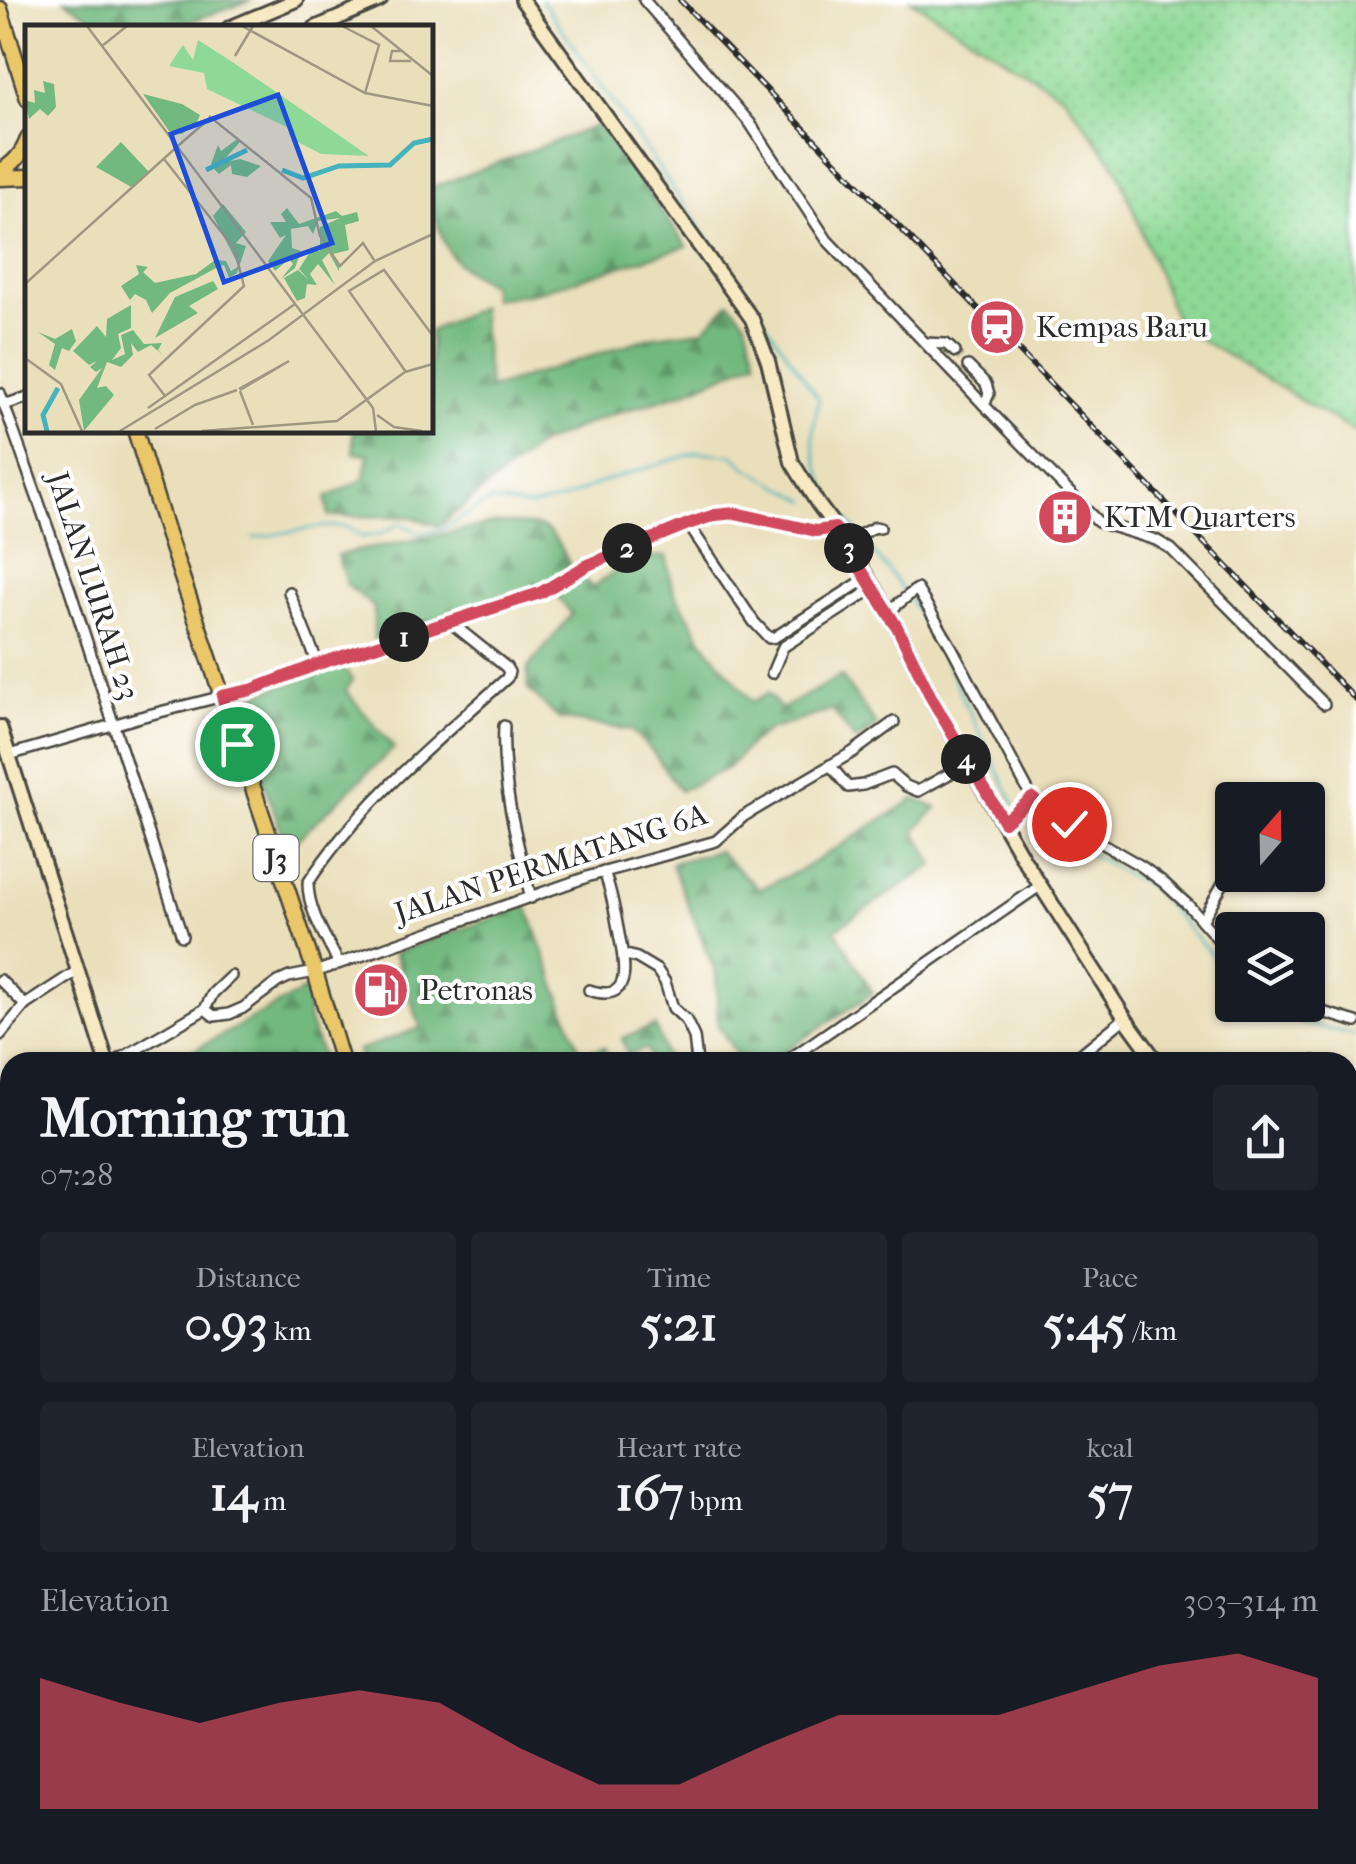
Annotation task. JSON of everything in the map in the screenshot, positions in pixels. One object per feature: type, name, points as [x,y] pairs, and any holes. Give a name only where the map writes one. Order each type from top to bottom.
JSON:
[{"type":"main road","points":[[0,8],[25,90]]},
{"type":"main road","points":[[18,66],[25,76]]},
{"type":"main road","points":[[14,171],[25,146]]},
{"type":"main road","name":"J3","points":[[136,432],[339,1052]]},
{"type":"street","points":[[236,25],[296,0]]},
{"type":"street","points":[[330,24],[380,0]]},
{"type":"street","points":[[522,0],[752,319],[768,362],[792,462],[833,525],[849,540],[871,583],[894,608],[932,699],[1008,819],[1040,885],[1150,1052]]},
{"type":"street","points":[[644,0],[750,123],[828,240],[984,405],[1098,522],[1156,540],[1171,549],[1324,704]]},
{"type":"street","points":[[926,343],[946,344],[954,352]]},
{"type":"street","points":[[968,366],[986,384],[989,394],[984,405]]},
{"type":"street","name":"JALAN LURAH 23","points":[[0,393],[62,566],[182,936]]},
{"type":"street","points":[[4,405],[25,398]]},
{"type":"street","points":[[9,755],[251,690],[318,664],[540,593],[588,565],[715,515],[735,513],[824,531],[833,525]]},
{"type":"street","points":[[688,524],[769,638],[871,583]]},
{"type":"street","points":[[849,540],[876,528]]},
{"type":"street","points":[[772,673],[783,646],[871,583]]},
{"type":"street","points":[[894,608],[916,590],[952,648],[1030,799],[1163,882],[1215,936]]},
{"type":"street","points":[[289,592],[318,664]]},
{"type":"street","points":[[338,962],[319,925],[308,883],[398,776],[507,678],[509,672],[450,622]]},
{"type":"street","name":"JALAN PERMATANG 6A","points":[[205,1009],[214,1016],[230,1014],[288,977],[315,972],[604,872],[716,841],[744,816],[894,722]]},
{"type":"street","points":[[504,726],[502,750],[511,818],[531,898]]},
{"type":"street","points":[[0,727],[105,1052]]},
{"type":"street","points":[[830,765],[848,787],[892,774],[918,791],[969,763]]},
{"type":"street","points":[[1008,819],[1030,799]]},
{"type":"street","points":[[589,990],[609,993],[618,989],[625,974],[604,872]]},
{"type":"street","points":[[800,1052],[1040,885]]},
{"type":"street","points":[[1202,921],[1218,892]]},
{"type":"street","points":[[623,954],[657,970],[673,1008],[686,1020],[696,1052]]},
{"type":"street","points":[[0,1035],[24,1005],[77,971]]},
{"type":"street","points":[[132,1052],[205,1009],[231,976]]},
{"type":"street","points":[[0,980],[24,1005]]},
{"type":"street","points":[[1325,1013],[1356,1022]]},
{"type":"street","points":[[1083,1052],[1125,1018]]},
{"type":"green space","points":[[65,0],[252,0],[180,25],[102,25]]},
{"type":"green space","points":[[911,0],[1356,0],[1356,433],[1178,326],[1117,168],[1064,96]]},
{"type":"green space","points":[[599,125],[687,246],[532,293],[492,299],[490,283],[463,268],[448,249],[432,204],[432,187]]},
{"type":"green space","points":[[730,302],[746,321],[757,360],[685,392],[602,418],[540,444],[439,526],[412,517],[329,516],[326,498],[364,479],[369,454],[354,453],[353,432],[432,432],[432,330],[480,307],[489,389],[654,336],[703,330]]},
{"type":"green space","points":[[498,523],[546,530],[572,569],[540,586],[374,639],[374,607],[346,584],[337,555]]},
{"type":"green space","points":[[666,556],[674,592],[707,647],[753,702],[768,693],[781,709],[841,676],[877,726],[856,741],[832,710],[769,730],[728,768],[680,791],[652,751],[631,730],[559,719],[528,689],[528,668],[572,614],[556,595],[582,575],[592,588],[631,559]]},
{"type":"green space","points":[[341,664],[352,679],[346,691],[394,748],[287,849],[236,702]]},
{"type":"green space","points":[[915,799],[937,808],[915,830],[934,865],[835,929],[873,993],[783,1052],[735,1052],[718,1025],[716,974],[671,863],[718,851],[759,889],[801,870]]},
{"type":"green space","points":[[527,906],[580,1052],[359,1052],[421,1028],[394,953]]},
{"type":"green space","points":[[307,989],[308,1019],[320,1052],[190,1052]]},
{"type":"green space","points":[[655,1026],[664,1052],[648,1052],[647,1048],[627,1052],[622,1038]]},
{"type":"waterway","points":[[542,0],[819,399],[814,446],[826,486],[905,593]]},
{"type":"waterway","points":[[253,538],[345,526],[362,537],[381,534],[400,523],[421,534],[441,530],[490,501],[531,507],[698,452],[734,455],[747,468],[808,501]]},
{"type":"waterway","points":[[837,518],[856,529]]},
{"type":"waterway","points":[[909,599],[937,645],[1015,805]]},
{"type":"waterway","points":[[1019,812],[1028,821],[1151,888],[1215,958]]},
{"type":"waterway","points":[[1298,1022],[1356,1035]]},
{"type":"tunnel","points":[[955,352],[968,366]]},
{"type":"railway","points":[[680,0],[1356,700]]},
{"type":"place","name":"Kempas Baru","points":[[997,327]]},
{"type":"place","name":"KTM Quarters","points":[[1065,517]]},
{"type":"place","name":"Petronas","points":[[381,990]]},
{"type":"route","points":[[237,744],[222,696],[251,690],[318,664],[540,593],[588,565],[626,549],[715,515],[735,513],[803,529],[835,528],[897,627],[932,699],[1004,822],[1032,798],[1069,824]]}]
